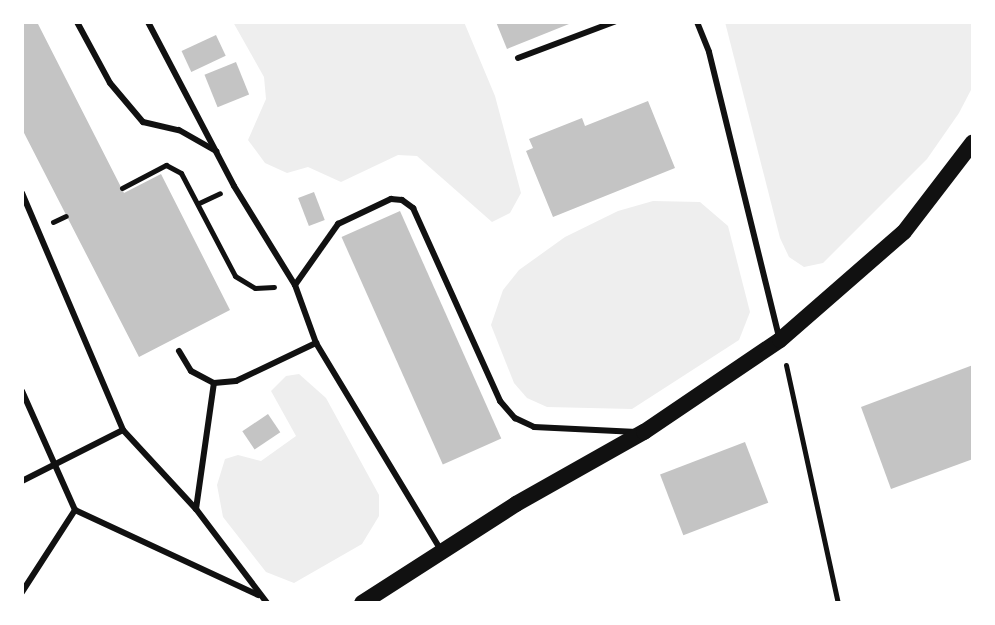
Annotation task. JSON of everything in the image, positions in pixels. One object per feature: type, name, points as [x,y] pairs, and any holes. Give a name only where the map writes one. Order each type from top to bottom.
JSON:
[{"type":"main road","points":[[362,603],[516,504],[644,432],[780,340],[904,232],[973,142]]},
{"type":"lane","points":[[77,22],[110,83],[143,122],[179,130],[216,151]]},
{"type":"lane","points":[[148,22],[216,151],[295,285],[316,343],[443,553]]},
{"type":"lane","points":[[518,58],[614,22]]},
{"type":"lane","points":[[697,22],[709,52],[780,340]]},
{"type":"lane","points":[[22,193],[123,430],[196,509],[267,603]]},
{"type":"lane","points":[[295,285],[338,224],[391,199],[402,200],[413,208],[500,401],[515,418],[534,427],[644,432]]},
{"type":"lane","points":[[179,351],[191,371],[214,383],[236,381],[316,343]]},
{"type":"lane","points":[[196,509],[214,383]]},
{"type":"lane","points":[[22,391],[75,510],[261,596]]},
{"type":"lane","points":[[22,481],[123,430]]},
{"type":"lane","points":[[22,592],[75,510]]},
{"type":"path","points":[[122,188],[166,165],[181,173],[235,276],[255,288]]},
{"type":"path","points":[[780,340],[838,603]]},
{"type":"shaded area","points":[[233,22],[464,22],[495,96],[521,193],[510,213],[492,222],[417,156],[398,155],[341,182],[308,167],[287,173],[265,163],[248,140],[266,99],[264,77]]},
{"type":"shaded area","points":[[725,22],[973,22],[973,86],[959,113],[927,159],[823,263],[804,267],[789,257],[780,238]]},
{"type":"shaded area","points":[[653,201],[700,202],[728,226],[750,312],[739,340],[632,409],[547,407],[527,398],[514,383],[491,325],[503,290],[519,270],[565,237],[618,211]]},
{"type":"shaded area","points":[[299,374],[326,398],[379,495],[379,516],[362,544],[294,583],[266,572],[223,517],[217,485],[225,459],[238,455],[261,461],[296,436],[271,391],[286,376]]},
{"type":"building","points":[[22,22],[37,22],[124,193],[161,174],[230,310],[139,357],[22,129]]},
{"type":"building","points":[[496,22],[574,22],[507,49]]},
{"type":"building","points":[[216,35],[226,56],[191,72],[182,51]]},
{"type":"building","points":[[236,62],[249,94],[218,107],[204,75]]},
{"type":"building","points":[[648,101],[675,168],[553,217],[526,151],[533,148],[529,139],[582,118],[585,126]]},
{"type":"building","points":[[314,192],[325,220],[309,226],[298,198]]},
{"type":"building","points":[[400,211],[501,438],[443,465],[342,237]]},
{"type":"building","points":[[973,365],[973,459],[891,489],[861,407]]},
{"type":"building","points":[[268,414],[280,432],[255,450],[242,431]]},
{"type":"building","points":[[745,442],[768,503],[683,535],[660,475]]}]
